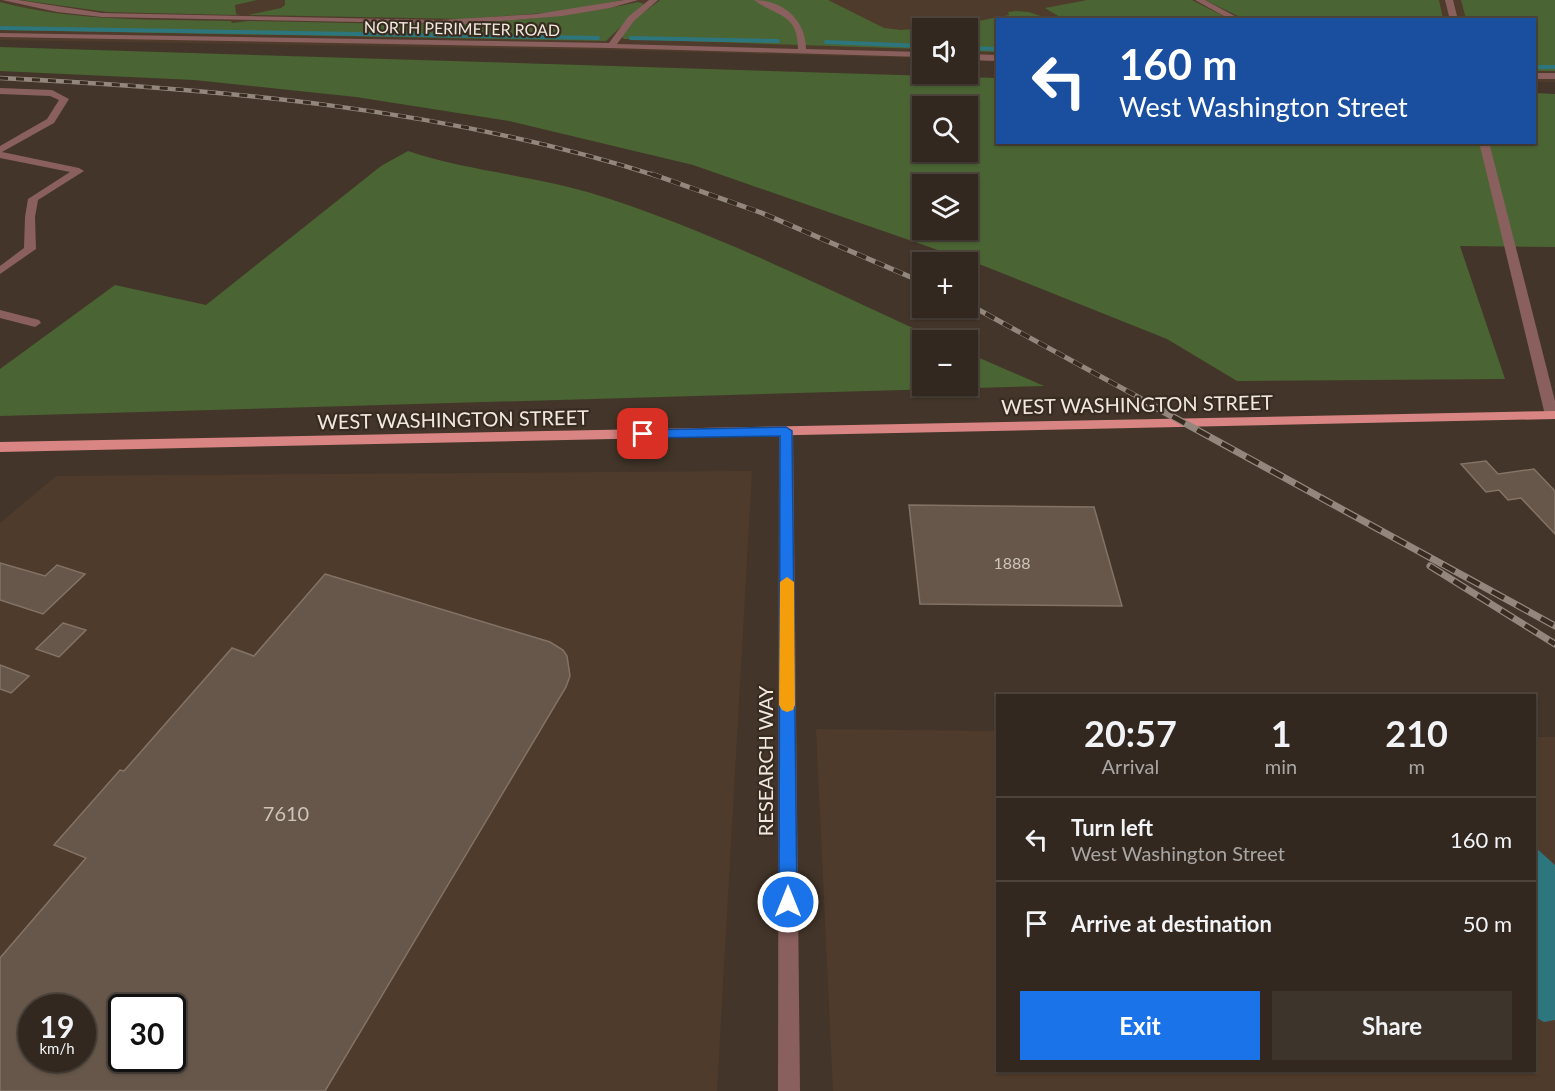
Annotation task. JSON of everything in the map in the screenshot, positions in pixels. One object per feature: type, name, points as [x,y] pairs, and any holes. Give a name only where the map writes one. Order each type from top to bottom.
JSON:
[{"type":"main road","name":"WEST WASHINGTON STREET","points":[[0,447],[1553,415]]},
{"type":"street","points":[[6,0],[57,10],[102,15],[440,21],[552,15],[634,0]]},
{"type":"street","points":[[611,46],[631,19],[654,0]]},
{"type":"street","points":[[758,0],[798,23],[804,33],[802,50]]},
{"type":"street","points":[[1199,0],[1234,18]]},
{"type":"street","points":[[1449,0],[1454,18]]},
{"type":"street","name":"NORTH PERIMETER ROAD","points":[[0,35],[802,50],[912,55]]},
{"type":"street","points":[[978,57],[996,58]]},
{"type":"street","points":[[1536,76],[1555,76]]},
{"type":"street","points":[[0,91],[52,93],[64,99],[51,121],[0,150]]},
{"type":"street","points":[[1485,144],[1553,415]]},
{"type":"street","points":[[0,155],[79,171],[33,200],[30,217],[30,249],[0,271]]},
{"type":"street","points":[[0,314],[35,323]]},
{"type":"street","name":"RESEARCH WAY","points":[[786,431],[789,1091]]},
{"type":"shaded area","points":[[0,0],[1555,0],[1555,82],[1536,82],[1536,18],[996,18],[996,62],[978,61],[978,18],[912,18],[912,58],[608,50],[0,40]]},
{"type":"shaded area","points":[[752,471],[717,1091],[0,1091],[0,523],[56,476]]},
{"type":"shaded area","points":[[816,729],[996,731],[996,1072],[1536,1072],[1536,737],[1555,737],[1555,1091],[833,1091]]},
{"type":"green space","points":[[21,0],[257,0],[235,5],[236,14],[239,15],[235,15],[107,12]]},
{"type":"green space","points":[[285,0],[623,0],[556,12],[464,19],[248,15],[281,8],[285,5]]},
{"type":"green space","points":[[660,0],[828,0],[884,28],[912,29],[912,49],[624,39],[621,36],[635,19]]},
{"type":"green space","points":[[1087,0],[1192,0],[1227,18],[1061,18],[1045,8]]},
{"type":"green space","points":[[1205,0],[1439,0],[1443,18],[1242,18]]},
{"type":"green space","points":[[1461,0],[1555,0],[1555,71],[1536,71],[1536,18],[1466,18]]},
{"type":"green space","points":[[0,2],[57,13],[115,18],[231,21],[232,23],[248,21],[395,24],[492,21],[590,11],[638,2],[644,4],[606,41],[0,30]]},
{"type":"green space","points":[[1008,12],[1029,12],[1046,18],[996,18],[996,52],[978,51],[978,21],[1009,15]]},
{"type":"green space","points":[[0,47],[912,75],[912,84],[978,84],[978,77],[996,78],[996,144],[1536,144],[1536,93],[1555,94],[1555,247],[1460,246],[1505,379],[1237,381],[1167,339],[978,264],[978,252],[944,252],[693,165],[509,121],[356,97],[194,80],[0,71]]},
{"type":"green space","points":[[408,151],[430,158],[591,193],[723,242],[917,330],[912,330],[912,390],[0,416],[0,369],[115,285],[206,305],[381,166]]},
{"type":"green space","points":[[978,357],[1044,386],[978,388]]},
{"type":"water","points":[[1536,848],[1555,865],[1555,1020],[1544,1022],[1536,1018]]},
{"type":"building","points":[[1486,461],[1498,474],[1534,469],[1555,491],[1555,534],[1521,498],[1508,500],[1499,490],[1486,492],[1461,464]]},
{"type":"building","points":[[909,505],[1094,507],[1122,606],[920,604]]},
{"type":"building","points":[[0,563],[45,576],[57,565],[85,574],[43,614],[0,600]]},
{"type":"building","points":[[325,574],[550,642],[563,650],[567,656],[570,676],[566,687],[325,1091],[0,1091],[0,958],[86,858],[54,845],[120,770],[124,771],[232,648],[254,656]]},
{"type":"building","points":[[63,623],[86,630],[59,657],[36,649]]},
{"type":"building","points":[[0,665],[29,676],[11,693],[0,689]]},
{"type":"waterway","points":[[0,28],[598,38]]},
{"type":"waterway","points":[[631,38],[778,41]]},
{"type":"waterway","points":[[826,42],[912,46]]},
{"type":"waterway","points":[[978,48],[996,49]]},
{"type":"waterway","points":[[1536,67],[1555,67]]},
{"type":"railway","points":[[0,78],[166,88],[249,96],[414,118],[577,153],[657,176]]},
{"type":"railway","points":[[652,174],[762,213],[912,278]]},
{"type":"railway","points":[[978,309],[1151,404]]},
{"type":"railway","points":[[1148,403],[1555,626]]},
{"type":"railway","points":[[1430,566],[1555,644]]},
{"type":"slow traffic","points":[[787,582],[787,705]]},
{"type":"route","points":[[643,434],[786,431],[788,902]]}]
